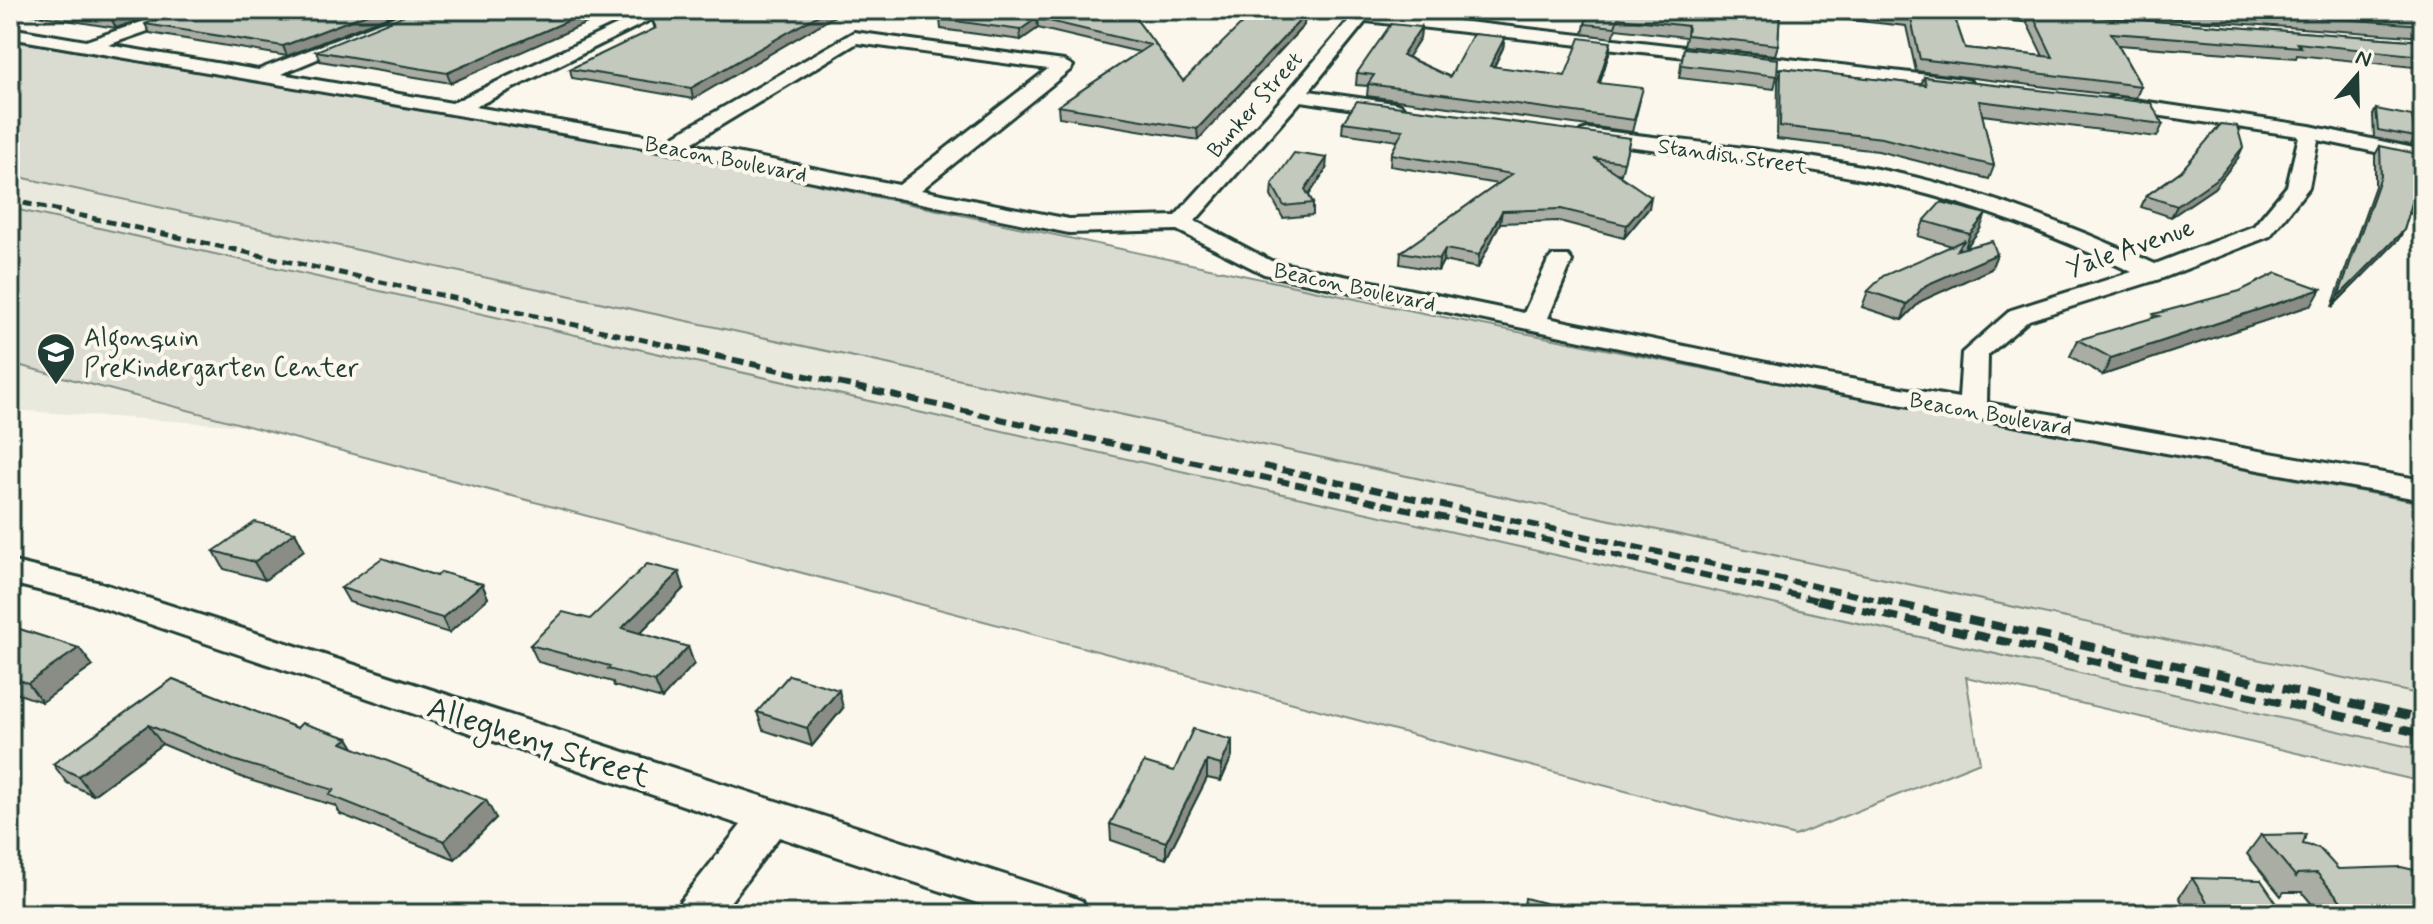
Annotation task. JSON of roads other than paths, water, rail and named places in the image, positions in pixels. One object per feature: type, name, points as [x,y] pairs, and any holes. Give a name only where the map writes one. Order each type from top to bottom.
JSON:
[{"type":"street","points":[[87,46],[193,10]]},
{"type":"street","points":[[261,76],[427,10]]},
{"type":"street","points":[[455,109],[662,10]]},
{"type":"street","points":[[1318,10],[1538,27],[1975,87]]},
{"type":"street","points":[[1963,10],[2085,20]]},
{"type":"street","name":"Bunker Street","points":[[1181,223],[1296,95],[1362,15]]},
{"type":"street","name":"Beacon Boulevard","points":[[10,33],[671,146],[1069,226],[1181,223],[1264,267],[1532,324],[1973,410],[2423,490]]},
{"type":"street","points":[[671,146],[854,37],[1064,66],[903,193]]},
{"type":"street","points":[[1296,95],[1419,112]]},
{"type":"street","points":[[2101,101],[2310,132],[2423,156]]},
{"type":"street","name":"Yale Avenue","points":[[1973,410],[1975,353],[2020,315],[2154,273],[2262,231],[2298,187],[2310,132]]},
{"type":"street","name":"Standish Street","points":[[1574,133],[1835,169],[1914,184],[2035,220],[2154,273]]},
{"type":"street","points":[[1532,324],[1560,261]]},
{"type":"street","name":"Allegheny Street","points":[[10,572],[89,591],[1067,914]]},
{"type":"street","points":[[696,914],[770,818]]},
{"type":"railway","points":[[10,200],[689,350]]},
{"type":"railway","points":[[680,348],[1826,602]]},
{"type":"railway","points":[[1264,466],[1887,602]]},
{"type":"railway","points":[[1817,600],[2423,734]]},
{"type":"railway","points":[[1878,600],[2423,719]]},
{"type":"place","name":"Algonquin PreKindergarten Center","points":[[56,386]]}]
